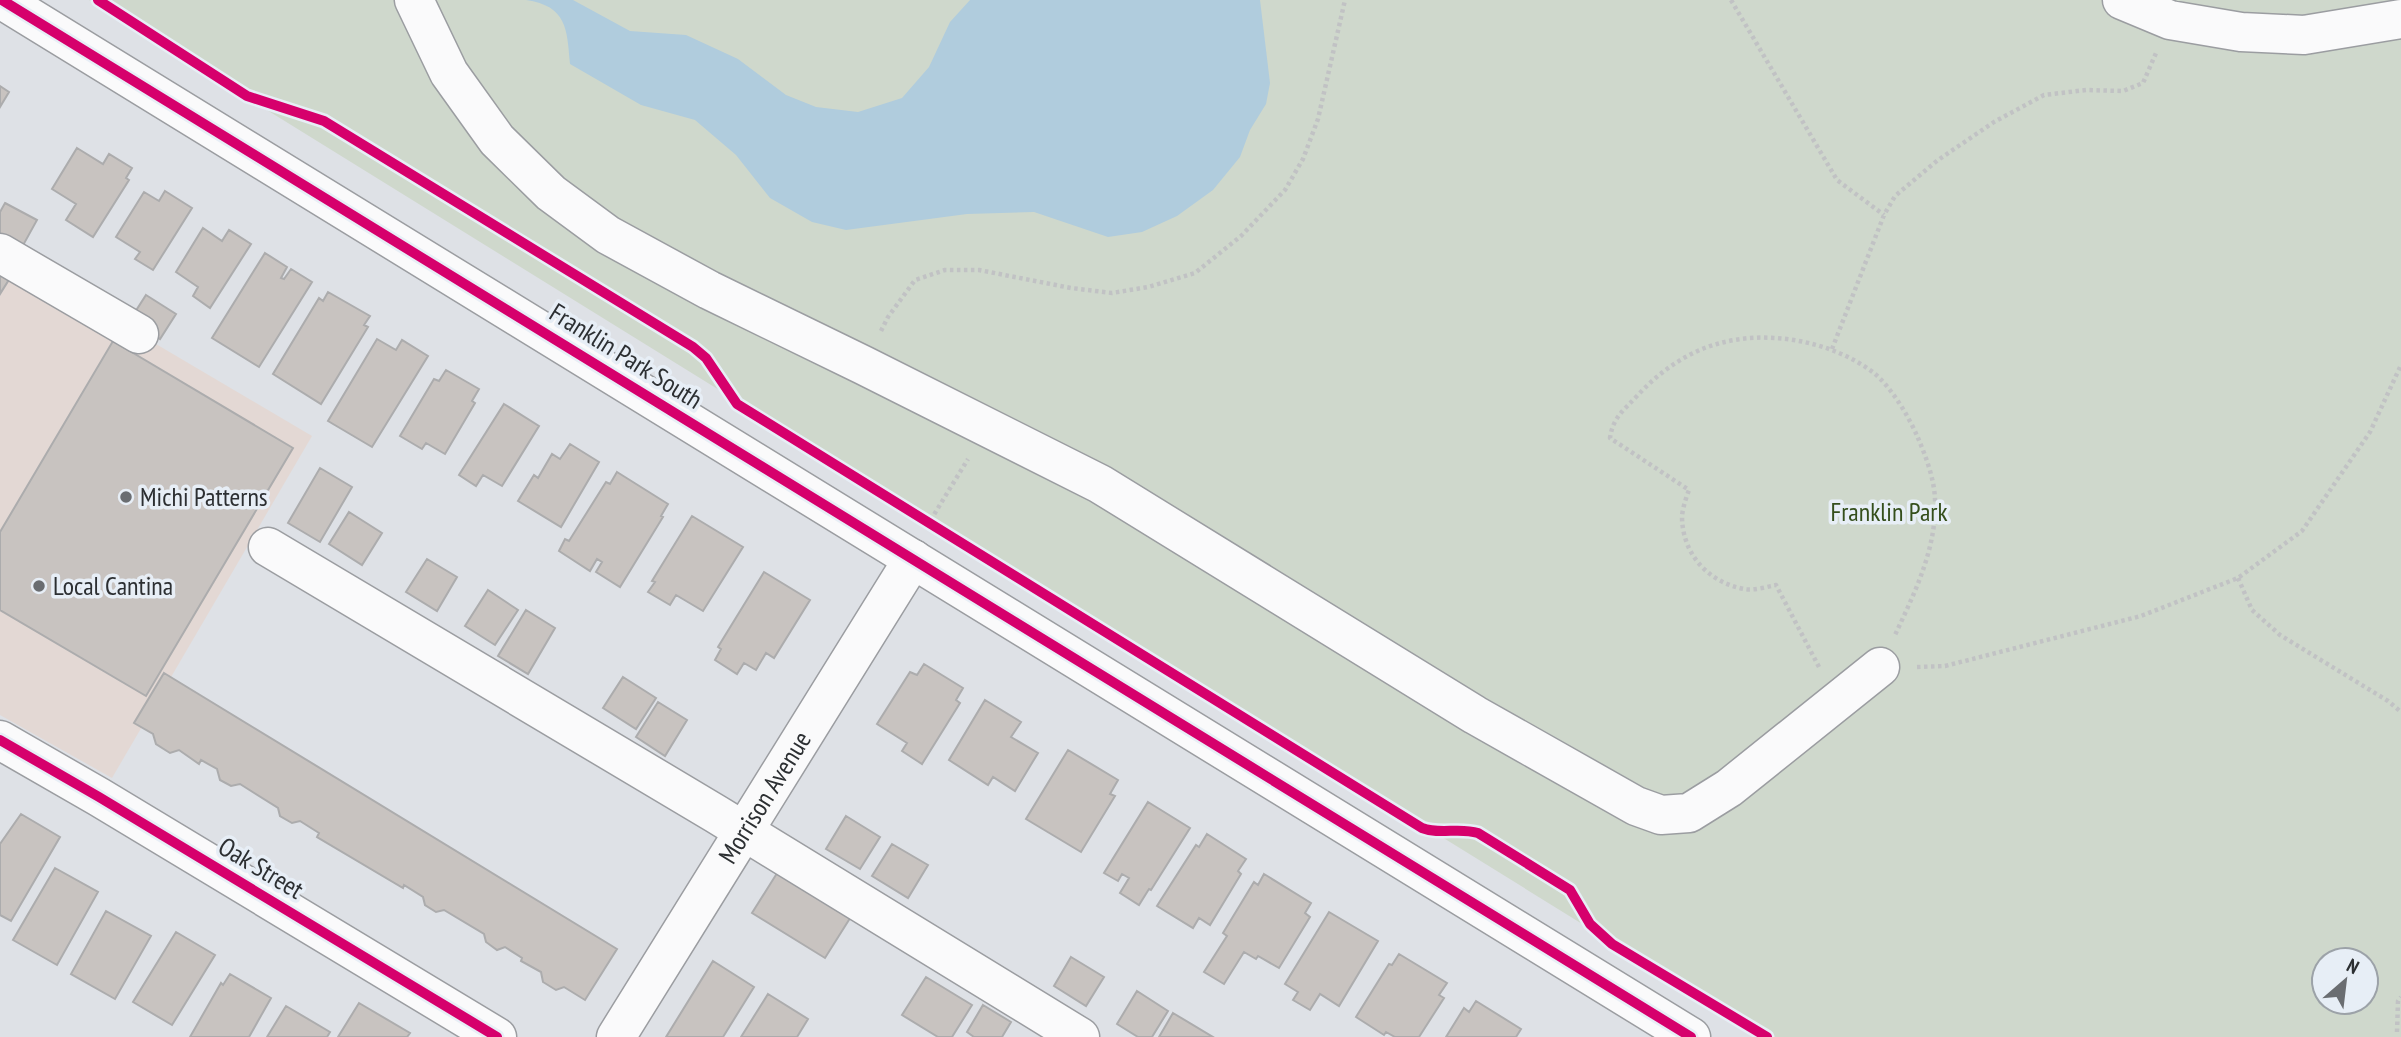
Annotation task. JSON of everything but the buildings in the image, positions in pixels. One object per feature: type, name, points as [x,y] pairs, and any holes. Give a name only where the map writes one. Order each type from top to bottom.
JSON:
[{"type":"street","name":"Franklin Park South","points":[[2,0],[1691,1037]]},
{"type":"street","points":[[414,0],[449,73],[497,140],[551,193],[608,235],[709,290],[1100,484],[1475,715],[1636,806],[1661,815],[1689,813],[1729,788],[1881,667]]},
{"type":"street","points":[[2122,0],[2170,20],[2241,32],[2304,35],[2401,19]]},
{"type":"street","points":[[0,253],[139,334]]},
{"type":"street","points":[[268,547],[743,830],[1080,1037]]},
{"type":"street","name":"Morrison Avenue","points":[[616,1037],[912,559]]},
{"type":"street","name":"Oak Street","points":[[0,740],[497,1037]]},
{"type":"path","points":[[863,365],[888,317],[915,280],[945,270],[979,270],[1112,293],[1148,287],[1195,274],[1241,236],[1276,200],[1303,159],[1318,119],[1345,0]]},
{"type":"path","points":[[1731,0],[1837,180],[1884,215]]},
{"type":"path","points":[[1832,349],[1884,215],[1895,196],[1938,160],[1993,122],[2045,95],[2085,90],[2123,91],[2143,83],[2170,20]]},
{"type":"path","points":[[1836,702],[1776,585],[1746,589],[1718,580],[1697,564],[1684,538],[1682,514],[1689,489],[1610,438],[1612,423],[1649,383],[1680,360],[1717,344],[1758,338],[1800,342],[1832,349],[1875,374],[1908,415],[1927,458],[1935,499],[1933,541],[1881,667],[1944,666],[1958,663],[2141,616],[2238,578],[2302,531],[2370,432],[2401,365]]},
{"type":"path","points":[[912,559],[929,522],[986,427]]},
{"type":"path","points":[[2238,578],[2252,610],[2280,635],[2388,701],[2401,712]]},
{"type":"path","points":[[2398,1032],[2398,1001],[2401,998]]},
{"type":"shaded area","points":[[0,252],[312,436],[112,778],[0,715]]},
{"type":"green space","name":"Franklin Park","points":[[89,0],[2401,0],[2401,1037],[1765,1037]]},
{"type":"water","points":[[526,0],[573,0],[630,31],[686,35],[738,59],[786,95],[816,107],[858,112],[902,98],[929,67],[950,22],[970,0],[1260,0],[1270,83],[1266,104],[1250,130],[1240,157],[1213,190],[1177,216],[1142,232],[1108,237],[1034,212],[967,214],[846,230],[812,222],[770,198],[736,155],[695,120],[641,105],[570,64],[568,40],[562,21],[550,8]]},
{"type":"cycle path","points":[[2,0],[1691,1037]]},
{"type":"cycle path","points":[[98,0],[247,96],[324,121],[693,347],[706,358],[737,404],[1422,828],[1478,833],[1570,890],[1590,924],[1612,944],[1767,1037]]},
{"type":"cycle path","points":[[0,740],[497,1037]]},
{"type":"place","name":"Michi Patterns","points":[[126,497]]},
{"type":"place","name":"Local Cantina","points":[[39,586]]}]
